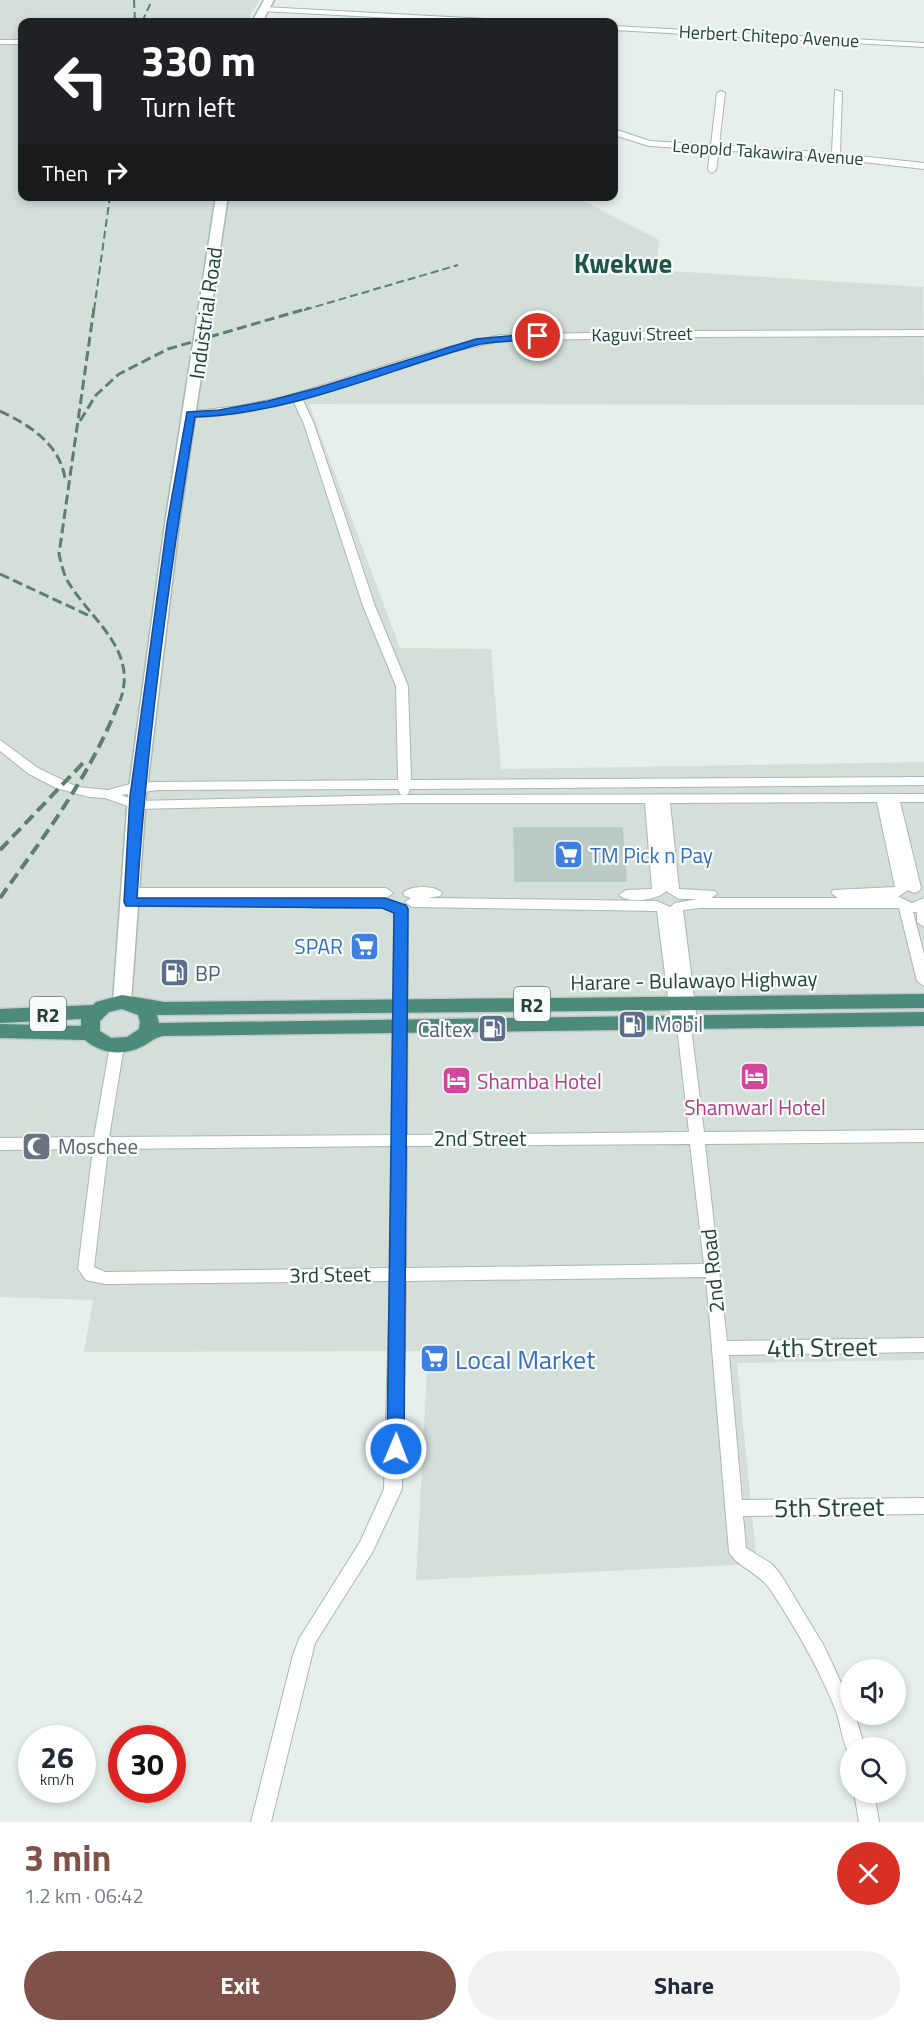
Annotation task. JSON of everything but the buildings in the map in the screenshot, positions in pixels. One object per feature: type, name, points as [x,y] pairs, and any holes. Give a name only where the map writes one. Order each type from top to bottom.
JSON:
[{"type":"highway","name":"Harare - Bulawayo Highway","points":[[683,1017],[924,1001]]},
{"type":"highway","name":"Harare - Bulawayo Highway","points":[[5,1024],[96,1012],[104,1007],[131,1004],[165,1009],[244,1008],[400,1015],[924,1019]]},
{"type":"highway","points":[[131,1004],[150,1017],[147,1032]]},
{"type":"highway","points":[[242,1027],[244,1008]]},
{"type":"highway","name":"R2","points":[[90,1033],[89,1026],[96,1012]]},
{"type":"highway","name":"Harare - Bulawayo Highway","points":[[5,1024],[90,1033],[103,1044],[117,1046],[133,1043],[147,1032],[162,1029],[242,1027],[400,1015]]},
{"type":"street","points":[[259,18],[267,5],[378,18]]},
{"type":"street","name":"Herbert Chitepo Avenue","points":[[618,28],[924,45]]},
{"type":"street","points":[[0,42],[18,42]]},
{"type":"street","points":[[836,156],[838,92]]},
{"type":"street","points":[[712,170],[721,93]]},
{"type":"street","name":"Leopold Takawira Avenue","points":[[618,133],[649,143],[836,156],[924,166]]},
{"type":"street","name":"Industrial Road","points":[[131,1004],[131,898],[138,787],[172,524],[191,414],[221,201]]},
{"type":"street","name":"Kaguvi Street","points":[[191,414],[242,410],[297,397],[476,342],[500,338],[641,334],[924,333]]},
{"type":"street","points":[[297,397],[309,424],[369,606],[402,686],[404,799]]},
{"type":"street","points":[[0,744],[28,767],[60,785],[106,795],[136,805],[404,799],[924,798]]},
{"type":"street","points":[[106,795],[138,787],[405,783],[924,781]]},
{"type":"street","points":[[555,783],[556,799]]},
{"type":"street","name":"2nd Road","points":[[657,798],[713,1270],[738,1552],[766,1570],[776,1581],[818,1652],[845,1711],[853,1737]]},
{"type":"street","points":[[888,798],[914,897],[924,921]]},
{"type":"street","points":[[131,898],[386,898],[398,889],[408,901],[400,1015],[398,1274],[393,1489],[368,1544],[308,1639],[302,1655],[261,1822]]},
{"type":"street","points":[[386,898],[392,908],[408,901],[668,899],[700,903],[885,902],[914,897]]},
{"type":"street","points":[[914,897],[924,981]]},
{"type":"street","points":[[101,1143],[117,1046]]},
{"type":"street","name":"2nd Street","points":[[0,1144],[698,1136],[924,1136]]},
{"type":"street","name":"3rd Steet","points":[[101,1143],[86,1269],[92,1275],[105,1278],[713,1270]]},
{"type":"street","name":"4th Street","points":[[720,1348],[924,1345]]},
{"type":"street","name":"5th Street","points":[[733,1509],[924,1506]]},
{"type":"street","points":[[866,1803],[869,1822]]},
{"type":"shaded area","points":[[0,0],[259,0],[249,18],[18,18],[18,201],[584,201],[659,240],[656,270],[923,287],[924,405],[309,404],[400,648],[491,649],[501,769],[924,762],[924,1360],[737,1363],[757,1564],[416,1580],[428,1351],[84,1352],[93,1300],[0,1297]]},
{"type":"railway","points":[[134,0],[135,18]]},
{"type":"railway","points":[[144,18],[152,0]]},
{"type":"railway","points":[[94,310],[109,201]]},
{"type":"railway","points":[[304,310],[458,265]]},
{"type":"railway","points":[[94,308],[59,554],[67,580],[118,650],[123,666],[124,683],[120,701]]},
{"type":"railway","points":[[80,421],[96,395],[119,374],[168,349],[309,308]]},
{"type":"railway","points":[[0,411],[22,422],[49,445],[62,466],[65,478]]},
{"type":"railway","points":[[0,574],[92,617]]},
{"type":"railway","points":[[0,898],[67,802],[96,752],[120,699]]},
{"type":"railway","points":[[0,850],[84,762]]},
{"type":"place","name":"TM Pick n Pay","points":[[569,855]]},
{"type":"place","name":"SPAR","points":[[364,946]]},
{"type":"place","name":"BP","points":[[174,973]]},
{"type":"place","name":"Mobil","points":[[633,1024]]},
{"type":"place","name":"Caltex","points":[[493,1029]]},
{"type":"place","name":"Shamwarl Hotel","points":[[755,1076]]},
{"type":"place","name":"Shamba Hotel","points":[[456,1081]]},
{"type":"place","name":"Moschee","points":[[37,1146]]},
{"type":"place","name":"Local Market","points":[[434,1359]]},
{"type":"district","name":"Kwekwe","points":[[623,262]]},
{"type":"route","points":[[396,1449],[401,909],[392,908],[385,903],[130,902],[137,796],[172,524],[191,414],[242,410],[321,391],[380,370],[476,342],[538,336]]}]
